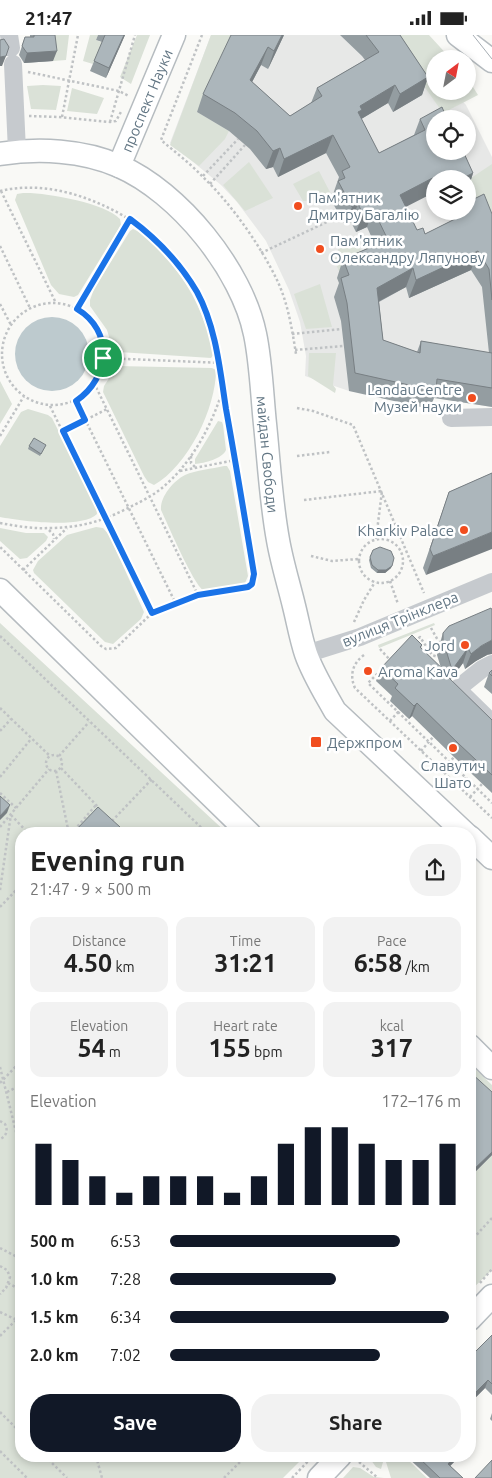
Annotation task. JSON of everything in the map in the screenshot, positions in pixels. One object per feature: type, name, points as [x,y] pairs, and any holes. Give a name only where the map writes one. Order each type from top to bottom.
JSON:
[{"type":"main road","name":"проспект Науки","points":[[119,166],[174,35]]},
{"type":"main road","points":[[458,35],[492,61]]},
{"type":"main road","name":"майдан Свободи","points":[[8,152],[41,151],[70,153],[95,158],[119,166],[164,196],[201,231],[217,251],[233,276],[255,333],[272,506],[278,541],[306,654],[335,711],[459,827]]},
{"type":"main road","points":[[0,590],[243,827]]},
{"type":"main road","points":[[476,843],[492,858]]},
{"type":"main road","points":[[476,1053],[492,1068]]},
{"type":"main road","points":[[319,1478],[345,1462]]},
{"type":"street","name":"майдан Свободи","points":[[8,152],[15,116],[12,55]]},
{"type":"street","points":[[451,418],[492,417]]},
{"type":"street","name":"вулиця Трінклера","points":[[306,654],[360,637],[492,582]]},
{"type":"street","points":[[492,664],[482,669],[457,689],[492,723]]},
{"type":"path","points":[[62,117],[78,35]]},
{"type":"path","points":[[15,116],[62,117],[110,122],[135,35]]},
{"type":"path","points":[[202,35],[161,140],[203,177],[234,210],[277,281],[290,319],[296,354]]},
{"type":"path","points":[[12,55],[29,72],[118,91],[130,96]]},
{"type":"path","points":[[203,177],[238,139]]},
{"type":"path","points":[[210,184],[245,145]]},
{"type":"path","points":[[0,547],[101,646],[111,651],[152,613],[198,595],[248,587],[252,584],[254,573],[218,363],[211,328],[196,291],[156,239],[117,211],[89,199],[61,191],[22,188],[1,191],[56,303]]},
{"type":"path","points":[[77,309],[132,215]]},
{"type":"path","points":[[261,253],[329,221]]},
{"type":"path","points":[[0,246],[30,308]]},
{"type":"path","points":[[56,303],[77,309],[94,324],[102,342],[103,358],[100,371],[94,383],[83,396],[76,401],[66,404],[50,405],[36,403],[24,396],[12,385],[3,369],[1,355],[5,337],[11,325],[21,314],[39,305],[56,303]]},
{"type":"path","points":[[0,304],[11,325]]},
{"type":"path","points":[[292,335],[341,329]]},
{"type":"path","points":[[295,349],[343,346]]},
{"type":"path","points":[[103,358],[223,363]]},
{"type":"path","points":[[94,383],[198,595]]},
{"type":"path","points":[[0,523],[45,528],[69,527],[106,519],[150,497],[163,488],[192,455],[212,421],[223,391]]},
{"type":"path","points":[[0,436],[24,396]]},
{"type":"path","points":[[76,401],[176,604]]},
{"type":"path","points":[[50,405],[152,613]]},
{"type":"path","points":[[297,408],[313,411],[353,425],[424,593]]},
{"type":"path","points":[[63,431],[107,409]]},
{"type":"path","points":[[297,456],[330,452]]},
{"type":"path","points":[[192,455],[191,463],[196,468]]},
{"type":"path","points":[[178,471],[235,460]]},
{"type":"path","points":[[304,500],[382,491]]},
{"type":"path","points":[[376,540],[382,491]]},
{"type":"path","points":[[23,569],[69,527]]},
{"type":"path","points":[[45,528],[52,532],[54,541]]},
{"type":"path","points":[[383,539],[395,544],[403,556],[401,571],[397,577],[383,583],[376,582],[363,574],[358,559],[364,547],[376,540],[383,539]]},
{"type":"path","points":[[403,556],[408,554]]},
{"type":"path","points":[[311,556],[332,561],[358,559]]},
{"type":"path","points":[[254,573],[259,572]]},
{"type":"path","points":[[390,581],[398,604]]},
{"type":"path","points":[[354,622],[364,600],[376,582]]},
{"type":"path","points":[[431,629],[440,644]]},
{"type":"path","points":[[0,636],[201,827]]},
{"type":"path","points":[[414,643],[419,636],[432,655],[438,657]]},
{"type":"path","points":[[380,649],[390,660]]},
{"type":"path","points":[[364,655],[355,665],[352,673],[353,683],[360,693],[492,818]]},
{"type":"path","points":[[395,655],[368,683],[492,803]]},
{"type":"path","points":[[390,721],[402,707]]},
{"type":"path","points":[[0,708],[50,756]]},
{"type":"path","points":[[0,731],[11,719]]},
{"type":"path","points":[[59,756],[90,722]]},
{"type":"path","points":[[421,751],[433,737]]},
{"type":"path","points":[[0,777],[31,739]]},
{"type":"path","points":[[49,769],[46,761],[50,756],[59,756]]},
{"type":"path","points":[[59,756],[62,760],[61,769]]},
{"type":"path","points":[[442,771],[454,757]]},
{"type":"path","points":[[49,769],[56,771],[61,769]]},
{"type":"path","points":[[0,827],[49,769]]},
{"type":"path","points":[[61,769],[102,811]]},
{"type":"path","points":[[56,771],[68,827]]},
{"type":"path","points":[[458,786],[466,778]]},
{"type":"path","points":[[112,821],[152,779]]},
{"type":"path","points":[[470,797],[482,784]]},
{"type":"path","points":[[0,793],[16,808]]},
{"type":"path","points":[[76,827],[96,805]]},
{"type":"path","points":[[488,815],[492,810]]},
{"type":"path","points":[[11,814],[23,827]]},
{"type":"path","points":[[0,890],[11,814]]},
{"type":"path","points":[[107,816],[118,827]]},
{"type":"path","points":[[0,907],[15,891]]},
{"type":"path","points":[[0,1067],[15,1126],[7,1128]]},
{"type":"path","points":[[0,1083],[15,1067]]},
{"type":"path","points":[[7,1092],[15,1088]]},
{"type":"path","points":[[0,1121],[7,1128]]},
{"type":"path","points":[[0,1139],[5,1135],[7,1128]]},
{"type":"path","points":[[476,1235],[492,1218]]},
{"type":"path","points":[[0,1248],[15,1256]]},
{"type":"path","points":[[0,1266],[9,1273],[10,1277],[0,1293]]},
{"type":"path","points":[[8,1283],[15,1287]]},
{"type":"path","points":[[0,1312],[15,1319]]},
{"type":"path","points":[[0,1336],[15,1322]]},
{"type":"path","points":[[0,1413],[15,1427]]},
{"type":"path","points":[[0,1451],[27,1478]]},
{"type":"path","points":[[51,1462],[67,1478]]},
{"type":"path","points":[[98,1462],[102,1478]]},
{"type":"path","points":[[224,1478],[240,1462]]},
{"type":"path","points":[[292,1478],[307,1462]]},
{"type":"path","points":[[354,1462],[378,1478]]},
{"type":"shaded area","points":[[51,35],[69,35],[66,60],[53,61]]},
{"type":"shaded area","points":[[90,35],[98,35],[96,40],[103,43],[93,64],[83,61]]},
{"type":"shaded area","points":[[137,35],[150,35],[131,84],[120,77]]},
{"type":"shaded area","points":[[211,35],[398,35],[426,77],[426,100],[461,100],[468,110],[426,110],[426,160],[476,160],[476,125],[492,157],[492,407],[431,397],[349,391],[305,376],[306,356],[300,322],[289,290],[266,241],[237,202],[221,185],[170,143]]},
{"type":"shaded area","points":[[211,35],[233,35],[197,112],[229,131],[225,139],[199,166],[170,145]]},
{"type":"shaded area","points":[[379,35],[429,35],[443,50],[426,50],[426,89],[411,68]]},
{"type":"shaded area","points":[[27,86],[61,86],[56,110],[31,109]]},
{"type":"shaded area","points":[[72,88],[104,98],[97,114],[67,111]]},
{"type":"shaded area","points":[[434,100],[468,100],[449,110],[441,110]]},
{"type":"shaded area","points":[[249,162],[273,198],[245,211],[223,185]]},
{"type":"shaded area","points":[[492,164],[492,245],[476,203],[476,175]]},
{"type":"shaded area","points":[[319,171],[332,196],[314,204],[310,201],[303,201],[293,184]]},
{"type":"shaded area","points":[[17,194],[45,194],[89,203],[113,213],[120,219],[121,225],[78,295],[74,297],[59,294],[51,285],[15,200]]},
{"type":"shaded area","points":[[133,229],[143,234],[152,243],[178,272],[186,284],[200,310],[210,338],[214,354],[211,358],[119,352],[113,350],[107,330],[90,306],[90,300],[94,289]]},
{"type":"shaded area","points":[[356,240],[368,265],[342,278],[334,260],[339,254],[338,249]]},
{"type":"shaded area","points":[[320,284],[332,327],[306,329],[294,294]]},
{"type":"shaded area","points":[[52,317],[66,320],[78,328],[86,340],[89,354],[86,368],[78,380],[66,388],[52,391],[38,388],[26,380],[18,368],[15,354],[18,340],[26,328],[38,320]]},
{"type":"shaded area","points":[[309,353],[336,353],[333,385],[336,389],[335,393],[308,376]]},
{"type":"shaded area","points":[[117,366],[212,368],[216,370],[211,401],[198,435],[178,464],[154,485],[148,482],[144,476],[103,392],[104,386]]},
{"type":"shaded area","points":[[0,381],[12,404],[0,424]]},
{"type":"shaded area","points":[[28,409],[52,418],[96,506],[97,514],[89,519],[51,523],[0,517],[0,446],[21,412]]},
{"type":"shaded area","points":[[218,421],[222,422],[223,425],[226,450],[217,458],[195,464],[195,459]]},
{"type":"shaded area","points":[[227,466],[230,471],[248,576],[245,583],[241,586],[203,590],[193,577],[181,553],[161,510],[161,505],[168,490],[180,478],[194,472]]},
{"type":"shaded area","points":[[96,527],[103,528],[109,535],[144,612],[141,619],[113,644],[105,642],[33,570],[38,561],[67,535]]},
{"type":"shaded area","points":[[0,528],[26,533],[44,533],[48,537],[27,558],[20,559],[0,541]]},
{"type":"shaded area","points":[[0,623],[220,827],[15,827],[15,1462],[299,1462],[283,1478],[0,1478]]},
{"type":"shaded area","points":[[434,623],[435,625],[379,648],[378,645]]},
{"type":"shaded area","points":[[476,1070],[492,1085],[492,1270],[476,1285]]},
{"type":"shaded area","points":[[372,1462],[383,1462],[381,1469],[376,1467]]},
{"type":"shaded area","points":[[386,1462],[410,1462],[427,1478],[391,1478]]},
{"type":"shaded area","points":[[353,1467],[360,1468],[374,1477],[384,1478],[343,1478]]},
{"type":"building","points":[[34,35],[55,35],[57,51],[27,53],[22,46],[25,37],[34,37]]},
{"type":"building","points":[[105,35],[124,35],[109,68],[94,61]]},
{"type":"building","points":[[231,35],[282,35],[274,51],[268,47],[250,80],[290,116],[322,96],[317,88],[379,52],[366,35],[400,35],[426,74],[426,78],[400,94],[395,85],[360,106],[362,110],[358,112],[379,153],[425,130],[420,119],[426,116],[426,160],[467,160],[472,170],[426,170],[426,181],[400,195],[417,230],[423,228],[425,234],[453,220],[476,220],[476,198],[484,194],[492,214],[492,300],[489,269],[478,251],[416,280],[413,268],[377,288],[383,340],[420,353],[421,341],[492,353],[492,388],[437,379],[436,391],[355,373],[347,303],[341,278],[349,275],[343,259],[388,240],[373,209],[363,214],[358,204],[352,207],[338,181],[345,178],[342,171],[350,167],[333,135],[284,159],[280,148],[273,151],[257,131],[235,113],[203,94]]},
{"type":"building","points":[[4,39],[9,47],[6,56],[0,57],[0,40]]},
{"type":"building","points":[[34,438],[46,445],[41,454],[29,446]]},
{"type":"building","name":"Kharkiv Palace","points":[[492,473],[492,532],[433,556],[430,549],[449,492]]},
{"type":"building","points":[[380,547],[391,551],[394,558],[392,566],[386,570],[378,570],[372,565],[370,557],[373,550]]},
{"type":"building","points":[[491,608],[492,640],[471,654],[468,648],[452,670],[443,640],[443,633],[449,626]]},
{"type":"building","points":[[412,635],[422,645],[420,647],[449,675],[448,677],[492,720],[492,775],[417,703],[414,706],[395,688],[398,684],[381,668]]},
{"type":"building","points":[[0,796],[10,805],[0,816]]},
{"type":"building","points":[[98,807],[120,827],[79,827]]},
{"type":"building","points":[[476,1077],[492,1092],[492,1152],[476,1167]]},
{"type":"building","points":[[492,1335],[492,1384],[488,1380],[476,1392],[476,1351]]},
{"type":"building","points":[[492,1460],[492,1478],[475,1478]]},
{"type":"building","points":[[423,1462],[450,1462],[448,1464],[463,1478],[440,1478]]},
{"type":"tram line","points":[[473,35],[492,59]]},
{"type":"place","name":"Пам'ятник Дмитру Багалію","points":[[298,206]]},
{"type":"place","name":"Пам'ятник Олександру Ляпунову","points":[[320,249]]},
{"type":"place","name":"LandauCentre Музей науки","points":[[472,398]]},
{"type":"place","name":"Kharkiv Palace","points":[[464,530]]},
{"type":"place","name":"Jord","points":[[465,645]]},
{"type":"place","name":"Aroma Kava","points":[[368,671]]},
{"type":"place","name":"Держпром","points":[[316,742]]},
{"type":"place","name":"Славутич Шато","points":[[453,748]]},
{"type":"route","points":[[130,219],[156,239],[180,267],[202,302],[211,328],[254,574],[252,584],[248,587],[198,595],[152,613],[63,431],[85,420],[76,401],[90,389],[96,380],[103,358],[102,342],[99,333],[94,324],[77,309],[130,219]]}]
